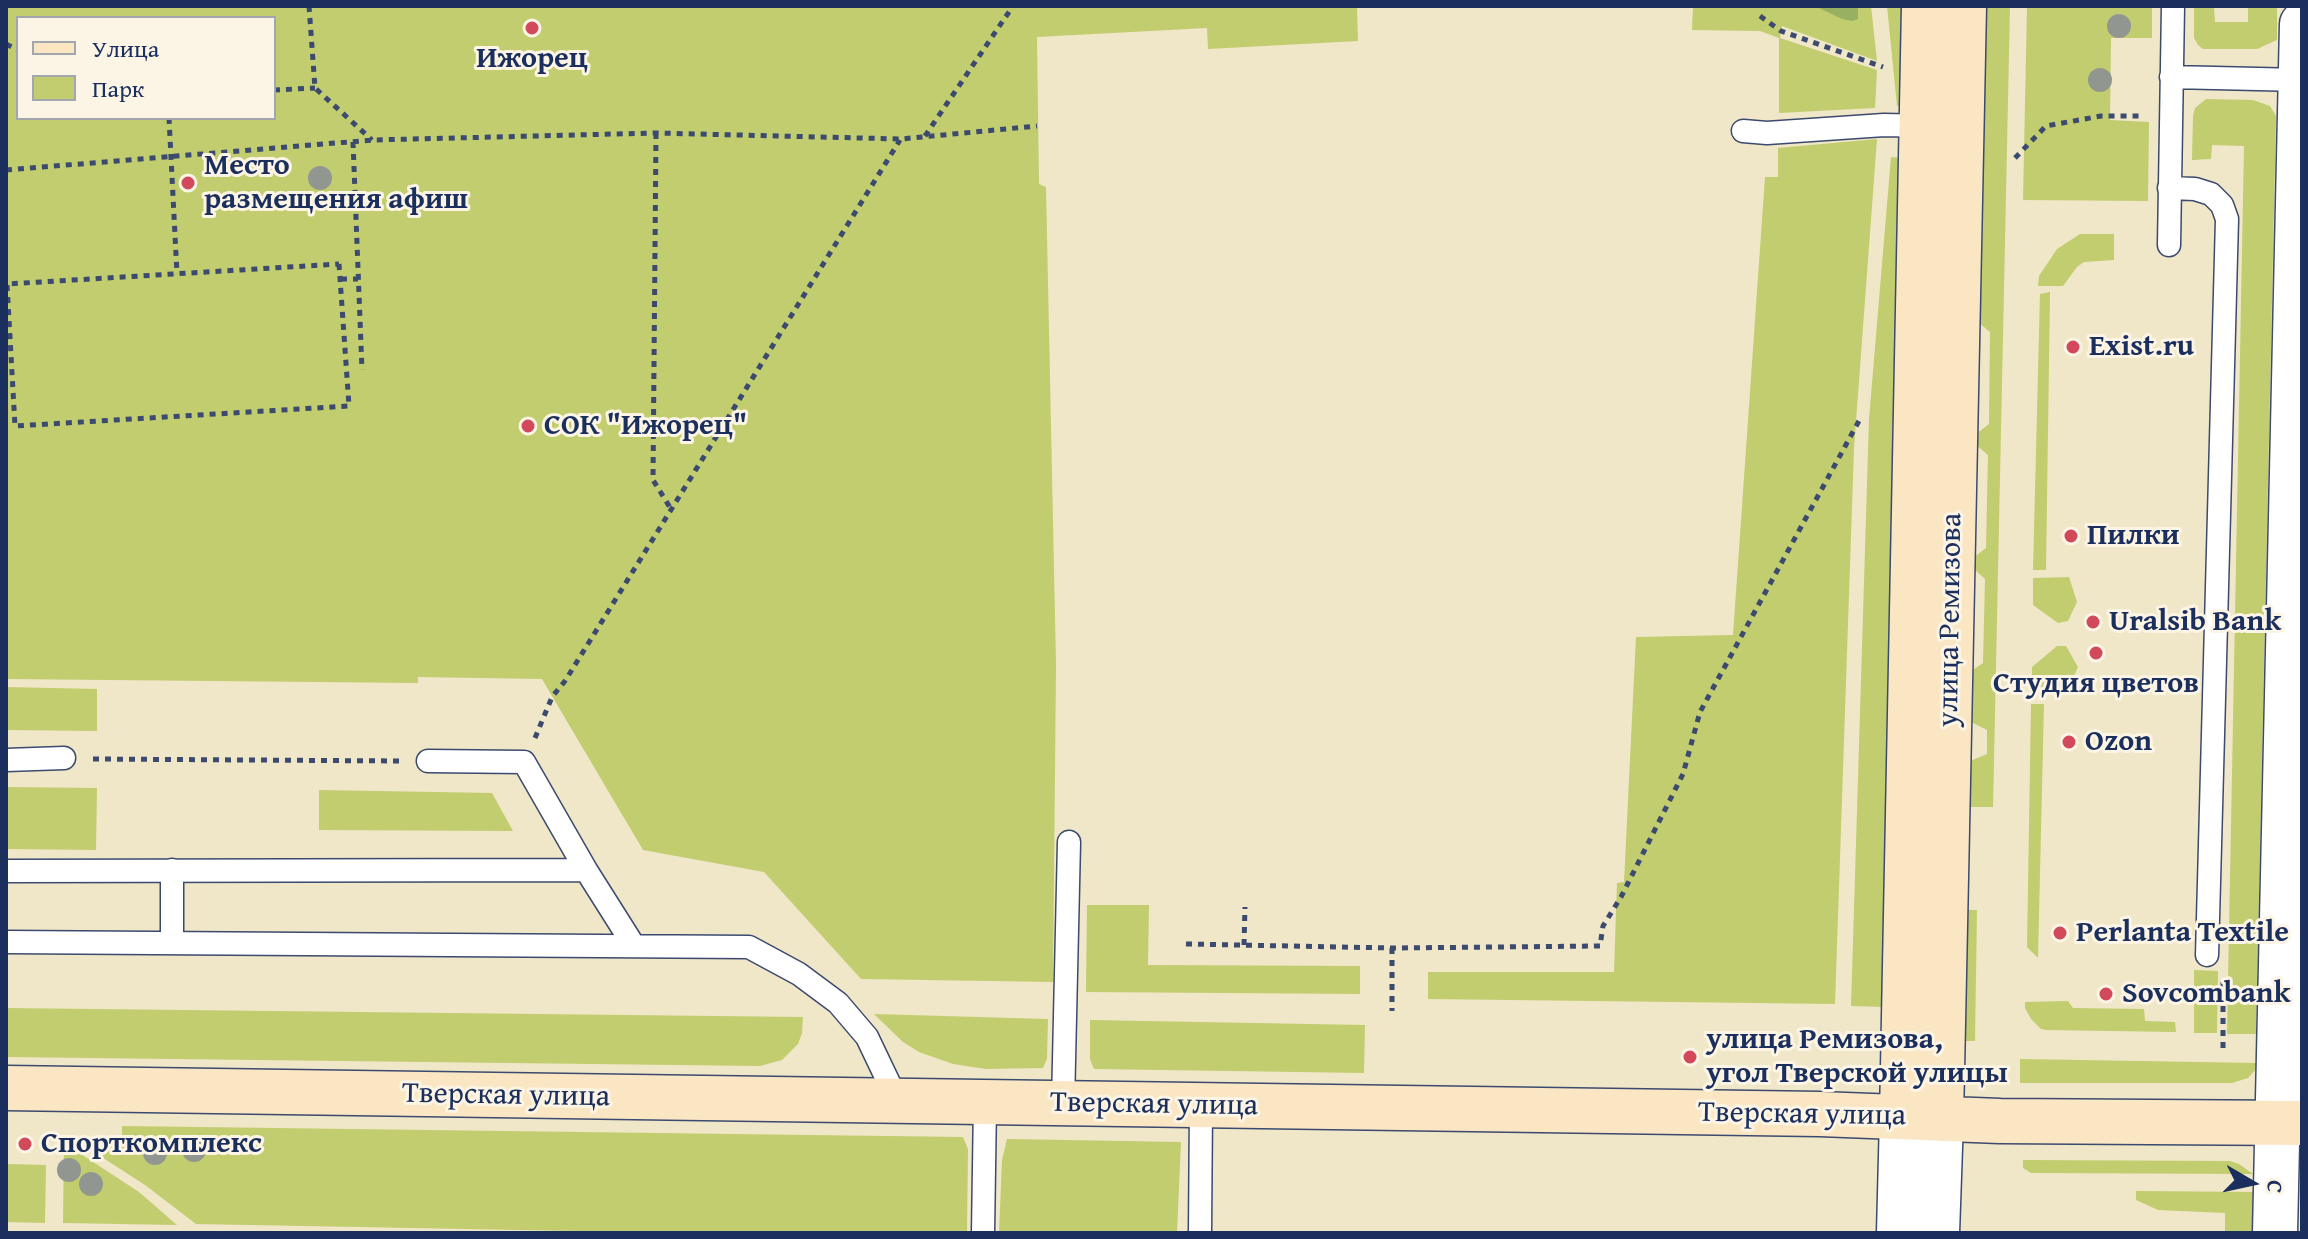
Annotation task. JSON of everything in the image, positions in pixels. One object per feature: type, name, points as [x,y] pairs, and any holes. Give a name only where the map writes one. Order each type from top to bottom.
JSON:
[{"type":"main road","name":"улица Ремизова","points":[[1924,6],[1942,127]]},
{"type":"main road","name":"улица Ремизова","points":[[1921,1118],[1942,127],[1964,6]]},
{"type":"main road","name":"Тверская улица","points":[[6,1088],[2290,1123]]},
{"type":"street","points":[[2275,1233],[2290,1123],[2302,24]]},
{"type":"street","name":"улица Ремизова","points":[[1899,1233],[1921,1118]]},
{"type":"street","name":"улица Ремизова","points":[[1921,1118],[1937,1233]]},
{"type":"lane","points":[[2169,245],[2173,6]]},
{"type":"lane","points":[[2171,77],[2301,80]]},
{"type":"lane","points":[[1743,131],[1767,133],[1942,127]]},
{"type":"lane","points":[[2169,188],[2195,189],[2211,194],[2222,205],[2227,219],[2207,955]]},
{"type":"lane","points":[[6,760],[64,758]]},
{"type":"lane","points":[[428,761],[524,762],[634,946]]},
{"type":"lane","points":[[1063,1104],[1069,842]]},
{"type":"lane","points":[[172,870],[172,942]]},
{"type":"lane","points":[[6,871],[586,870]]},
{"type":"lane","points":[[6,942],[749,947],[799,974],[838,1003],[867,1037],[898,1102]]},
{"type":"lane","points":[[983,1233],[985,1103]]},
{"type":"lane","points":[[1200,1233],[1201,1106]]},
{"type":"path","points":[[309,6],[315,88],[373,140]]},
{"type":"path","points":[[924,136],[1013,6]]},
{"type":"path","points":[[1760,16],[1781,31],[1884,68]]},
{"type":"path","points":[[276,90],[315,88]]},
{"type":"path","points":[[2015,158],[2046,126],[2101,116],[2171,115]]},
{"type":"path","points":[[169,120],[177,274]]},
{"type":"path","points":[[6,170],[172,159],[373,140],[656,133],[901,139],[1037,126]]},
{"type":"path","points":[[656,133],[653,480],[671,509]]},
{"type":"path","points":[[524,762],[552,697],[565,681],[901,139]]},
{"type":"path","points":[[353,142],[362,370]]},
{"type":"path","points":[[339,264],[341,279],[349,406],[15,426],[10,410],[7,283],[339,264]]},
{"type":"path","points":[[341,279],[358,279]]},
{"type":"path","points":[[1186,944],[1392,948],[1600,946],[1603,926],[1621,897],[1683,774],[1700,712],[1860,419]]},
{"type":"path","points":[[64,758],[428,761]]},
{"type":"path","points":[[1244,945],[1245,907]]},
{"type":"path","points":[[1392,948],[1392,1011]]},
{"type":"path","points":[[2223,1007],[2223,1048]]},
{"type":"green space","name":"СОК \"Ижорец\"","points":[[6,6],[1357,7],[1358,41],[1208,49],[1207,28],[1037,37],[1039,184],[1046,187],[1056,665],[1053,982],[861,979],[764,872],[643,850],[542,679],[418,677],[418,683],[6,679]]},
{"type":"green space","points":[[1693,6],[1871,6],[1877,61],[1782,26],[1780,38],[1877,70],[1875,108],[1779,113],[1779,38],[1760,31],[1692,30]]},
{"type":"green space","points":[[1815,6],[1858,6],[1858,19],[1842,19]]},
{"type":"green space","points":[[1887,6],[1904,6],[1902,106],[1897,106]]},
{"type":"green space","points":[[1983,6],[2010,6],[1993,807],[1968,807],[1968,762],[1987,754],[1987,730],[1969,721],[1970,672],[1983,663],[1985,579],[1973,568],[1973,558],[1986,548],[1988,455],[1975,444],[1975,435],[1989,424],[1990,332],[1978,322]]},
{"type":"green space","points":[[2027,6],[2152,6],[2152,38],[2111,38],[2110,120],[2149,122],[2148,201],[2023,200]]},
{"type":"green space","points":[[2248,6],[2277,6],[2277,40],[2257,49],[2203,49],[2198,45],[2194,38],[2194,7],[2214,8],[2215,22],[2248,22]]},
{"type":"green space","points":[[2206,99],[2253,100],[2270,106],[2276,116],[2256,1034],[2227,1034],[2244,146],[2212,145],[2211,159],[2192,160],[2193,116],[2195,108]]},
{"type":"green space","points":[[1877,139],[1854,448],[1835,1004],[1428,999],[1428,972],[1614,972],[1617,883],[1624,882],[1636,637],[1733,635],[1765,177],[1778,177],[1778,148]]},
{"type":"green space","points":[[1891,157],[1901,158],[1883,1007],[1851,1006],[1869,419]]},
{"type":"green space","points":[[2080,234],[2114,234],[2114,260],[2084,262],[2063,286],[2038,286],[2039,276],[2057,249]]},
{"type":"green space","points":[[2050,292],[2046,570],[2033,570],[2040,294]]},
{"type":"green space","points":[[2069,577],[2077,602],[2068,621],[2058,623],[2033,605],[2033,578]]},
{"type":"green space","points":[[2057,646],[2066,646],[2078,667],[2068,689],[2032,687],[2032,667]]},
{"type":"green space","points":[[6,687],[97,689],[97,731],[6,730]]},
{"type":"green space","points":[[2031,704],[2044,704],[2038,958],[2027,947]]},
{"type":"green space","points":[[6,787],[97,788],[96,850],[6,849]]},
{"type":"green space","points":[[319,790],[492,793],[513,831],[319,830]]},
{"type":"green space","points":[[1087,905],[1149,905],[1148,965],[1360,966],[1360,994],[1086,992]]},
{"type":"green space","points":[[1966,910],[1977,910],[1975,1041],[1963,1041]]},
{"type":"green space","points":[[2194,970],[2218,971],[2217,1033],[2194,1033]]},
{"type":"green space","points":[[2068,1001],[2073,1008],[2144,1009],[2145,1021],[2175,1022],[2176,1032],[2046,1030],[2031,1019],[2025,1008],[2025,1002]]},
{"type":"green space","points":[[6,1008],[803,1017],[798,1044],[782,1060],[760,1066],[6,1057]]},
{"type":"green space","points":[[874,1014],[1048,1019],[1047,1059],[1043,1068],[986,1069],[953,1064],[919,1052],[903,1042]]},
{"type":"green space","points":[[1090,1020],[1365,1025],[1364,1073],[1094,1069],[1090,1059]]},
{"type":"green space","points":[[2020,1059],[2258,1063],[2248,1078],[2232,1083],[2020,1083]]},
{"type":"green space","points":[[122,1126],[963,1137],[968,1149],[967,1233],[682,1233],[196,1224],[145,1185],[80,1143],[122,1143]]},
{"type":"green space","points":[[1007,1139],[1181,1142],[1177,1233],[999,1233],[1002,1160]]},
{"type":"green space","points":[[64,1143],[139,1192],[177,1225],[63,1223]]},
{"type":"green space","points":[[2023,1160],[2230,1161],[2253,1174],[2031,1173],[2023,1168]]},
{"type":"green space","points":[[6,1164],[46,1165],[45,1223],[6,1222]]},
{"type":"green space","points":[[2136,1191],[2259,1192],[2258,1233],[2225,1233],[2225,1213],[2158,1210],[2136,1200]]},
{"type":"place","name":"Ижорец","points":[[532,28]]},
{"type":"place","name":"Место размещения афиш","points":[[188,183]]},
{"type":"place","name":"Exist.ru","points":[[2073,347]]},
{"type":"place","name":"СОК \"Ижорец\"","points":[[528,426]]},
{"type":"place","name":"Пилки","points":[[2071,536]]},
{"type":"place","name":"Uralsib Bank","points":[[2093,622]]},
{"type":"place","name":"Студия цветов","points":[[2096,653]]},
{"type":"place","name":"Ozon","points":[[2069,742]]},
{"type":"place","name":"Perlanta Textile","points":[[2060,933]]},
{"type":"place","name":"Sovcombank","points":[[2106,994]]},
{"type":"place","name":"улица Ремизова, угол Тверской улицы","points":[[1690,1057]]},
{"type":"place","name":"Спорткомплекс","points":[[25,1144]]}]
